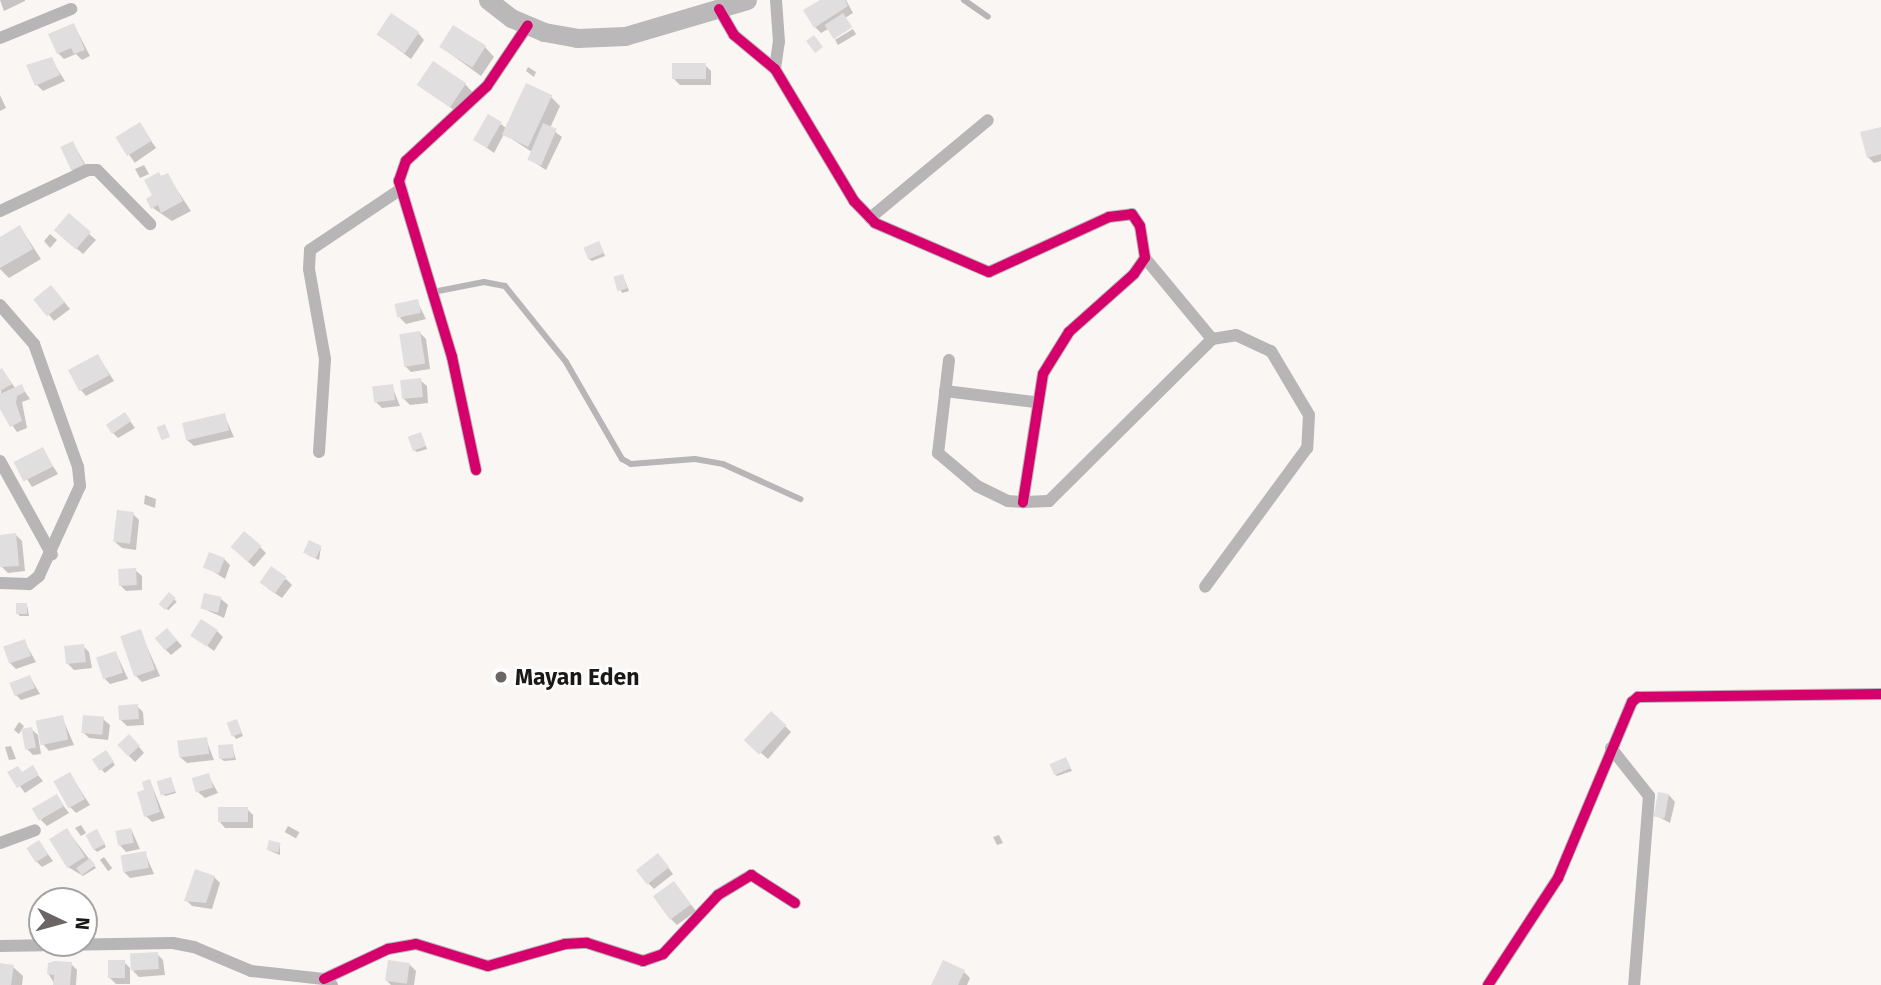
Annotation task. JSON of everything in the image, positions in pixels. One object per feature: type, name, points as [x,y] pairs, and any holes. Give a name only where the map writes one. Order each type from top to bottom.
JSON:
[{"type":"main road","points":[[488,0],[528,25],[577,38],[625,36],[747,0]]},
{"type":"street","points":[[775,69],[779,41],[776,0]]},
{"type":"street","points":[[0,38],[71,9]]},
{"type":"street","points":[[719,9],[734,35],[775,69],[854,201],[870,218],[989,272],[1109,217],[1132,214],[1146,238],[1145,258],[1134,274],[1069,332],[1043,374],[1035,402],[1023,502]]},
{"type":"street","points":[[476,470],[452,357],[401,189],[406,161],[487,86],[528,25]]},
{"type":"street","points":[[870,218],[988,120]]},
{"type":"street","points":[[0,211],[88,170],[97,170],[150,224]]},
{"type":"street","points":[[319,453],[325,359],[309,269],[310,250],[401,189]]},
{"type":"street","points":[[1145,258],[1212,339]]},
{"type":"street","points":[[0,305],[34,344],[78,467],[76,502],[52,555],[34,581],[0,583]]},
{"type":"street","points":[[949,360],[938,453],[977,486],[1008,501],[1023,502],[1049,500],[1212,339],[1236,335],[1271,351],[1309,415],[1310,434],[1298,465],[1205,587]]},
{"type":"street","points":[[945,391],[1035,402]]},
{"type":"street","points":[[0,461],[52,555]]},
{"type":"street","points":[[1488,985],[1558,878],[1627,710],[1638,697],[1881,694]]},
{"type":"street","points":[[1611,748],[1649,796],[1634,985]]},
{"type":"street","points":[[0,843],[35,830]]},
{"type":"street","points":[[0,946],[173,943],[194,947],[251,971],[328,982],[388,949],[416,944],[488,966],[565,944],[587,943],[643,961],[663,954],[718,895],[751,875],[795,903]]},
{"type":"lane","points":[[964,0],[988,17]]},
{"type":"lane","points":[[431,292],[484,282],[505,286],[566,362],[622,459],[631,464],[695,459],[723,464],[800,499]]},
{"type":"building","points":[[820,0],[845,0],[848,6],[814,28],[803,10]]},
{"type":"building","points":[[391,13],[419,32],[405,54],[376,35]]},
{"type":"building","points":[[843,13],[852,27],[834,39],[825,25]]},
{"type":"building","points":[[74,23],[85,50],[74,54],[71,48],[57,54],[48,34]]},
{"type":"building","points":[[453,25],[486,46],[472,68],[439,47]]},
{"type":"building","points":[[814,35],[823,47],[815,53],[806,41]]},
{"type":"building","points":[[52,57],[60,75],[35,86],[26,65]]},
{"type":"building","points":[[433,61],[466,83],[450,107],[417,85]]},
{"type":"building","points":[[672,63],[706,63],[706,79],[672,79]]},
{"type":"building","points":[[526,83],[552,95],[528,147],[502,135]]},
{"type":"building","points":[[488,114],[502,122],[487,148],[473,140]]},
{"type":"building","points":[[140,122],[152,141],[127,156],[115,137]]},
{"type":"building","points":[[543,123],[557,129],[541,166],[527,160]]},
{"type":"building","points":[[1881,127],[1881,154],[1867,158],[1860,132]]},
{"type":"building","points":[[73,141],[84,165],[71,170],[60,147]]},
{"type":"building","points":[[159,172],[161,176],[168,173],[183,201],[161,213],[158,205],[151,209],[146,199],[152,195],[144,180]]},
{"type":"building","points":[[69,213],[91,232],[76,249],[54,230]]},
{"type":"building","points":[[20,225],[33,249],[0,268],[0,237]]},
{"type":"building","points":[[599,241],[604,253],[588,260],[583,248]]},
{"type":"building","points":[[623,274],[627,288],[618,291],[613,277]]},
{"type":"building","points":[[51,285],[65,302],[47,317],[33,299]]},
{"type":"building","points":[[418,299],[421,313],[397,318],[395,304]]},
{"type":"building","points":[[420,331],[425,364],[404,367],[399,334]]},
{"type":"building","points":[[98,354],[109,375],[79,391],[68,370]]},
{"type":"building","points":[[2,368],[12,384],[0,391],[0,369]]},
{"type":"building","points":[[421,378],[423,397],[402,399],[400,380]]},
{"type":"building","points":[[22,384],[25,392],[17,396],[16,403],[22,421],[10,427],[0,409],[0,394]]},
{"type":"building","points":[[393,384],[395,400],[374,402],[372,387]]},
{"type":"building","points":[[125,412],[131,421],[112,434],[106,425]]},
{"type":"building","points":[[225,413],[229,431],[186,440],[182,423]]},
{"type":"building","points":[[165,424],[170,437],[162,440],[157,427]]},
{"type":"building","points":[[421,432],[426,446],[413,451],[408,437]]},
{"type":"building","points":[[43,447],[53,467],[24,482],[14,462]]},
{"type":"building","points":[[117,510],[134,512],[130,544],[113,542]]},
{"type":"building","points":[[244,531],[262,546],[248,562],[231,547]]},
{"type":"building","points":[[16,533],[19,566],[0,567],[0,535]]},
{"type":"building","points":[[309,540],[322,546],[316,559],[303,553]]},
{"type":"building","points":[[209,552],[225,558],[219,574],[203,568]]},
{"type":"building","points":[[271,566],[287,577],[275,593],[260,582]]},
{"type":"building","points":[[136,568],[137,585],[119,586],[118,569]]},
{"type":"building","points":[[169,592],[176,598],[165,610],[159,604]]},
{"type":"building","points":[[204,593],[222,597],[218,613],[200,609]]},
{"type":"building","points":[[16,603],[27,603],[27,614],[16,614]]},
{"type":"building","points":[[201,619],[218,630],[207,647],[190,636]]},
{"type":"building","points":[[167,628],[177,640],[165,651],[155,638]]},
{"type":"building","points":[[141,629],[155,670],[134,677],[120,636]]},
{"type":"building","points":[[25,639],[31,656],[9,664],[3,646]]},
{"type":"building","points":[[84,644],[86,662],[66,664],[64,646]]},
{"type":"building","points":[[116,651],[123,673],[103,679],[96,657]]},
{"type":"building","points":[[30,675],[35,688],[14,696],[9,683]]},
{"type":"building","points":[[138,704],[139,719],[119,720],[118,705]]},
{"type":"building","points":[[771,711],[786,725],[759,755],[744,740]]},
{"type":"building","points":[[63,715],[68,739],[41,745],[36,721]]},
{"type":"building","points":[[83,715],[104,717],[102,735],[81,733]]},
{"type":"building","points":[[237,719],[242,733],[232,737],[227,723]]},
{"type":"building","points":[[32,727],[36,748],[25,750],[21,729]]},
{"type":"building","points":[[129,734],[140,746],[128,757],[117,745]]},
{"type":"building","points":[[207,737],[209,754],[179,758],[177,741]]},
{"type":"building","points":[[233,744],[234,758],[219,759],[218,745]]},
{"type":"building","points":[[106,750],[114,762],[100,771],[92,760]]},
{"type":"building","points":[[1066,757],[1071,768],[1054,775],[1050,764]]},
{"type":"building","points":[[33,765],[39,775],[17,788],[7,772],[18,766],[22,772]]},
{"type":"building","points":[[70,772],[85,799],[68,808],[53,781]]},
{"type":"building","points":[[209,773],[213,787],[196,792],[192,778]]},
{"type":"building","points":[[171,777],[175,791],[161,796],[157,781]]},
{"type":"building","points":[[150,779],[160,812],[144,817],[137,792],[144,790],[142,782]]},
{"type":"building","points":[[1658,792],[1669,794],[1664,819],[1654,817]]},
{"type":"building","points":[[57,794],[64,806],[39,821],[32,808]]},
{"type":"building","points":[[218,807],[248,807],[248,822],[218,822]]},
{"type":"building","points":[[67,828],[85,857],[67,868],[49,839]]},
{"type":"building","points":[[131,828],[134,843],[118,846],[115,831]]},
{"type":"building","points":[[97,829],[105,844],[94,850],[86,835]]},
{"type":"building","points":[[39,840],[48,854],[36,862],[26,848]]},
{"type":"building","points":[[269,840],[281,843],[278,853],[267,850]]},
{"type":"building","points":[[146,851],[149,868],[123,872],[120,856]]},
{"type":"building","points":[[658,853],[669,867],[647,884],[636,870]]},
{"type":"building","points":[[90,858],[95,865],[82,875],[76,868]]},
{"type":"building","points":[[195,869],[215,876],[206,903],[184,901]]},
{"type":"building","points":[[674,881],[691,904],[670,920],[653,896]]},
{"type":"building","points":[[158,952],[159,969],[131,970],[130,953]]},
{"type":"building","points":[[108,960],[125,960],[125,978],[108,978]]},
{"type":"building","points":[[388,960],[410,963],[407,984],[385,981]]},
{"type":"building","points":[[943,960],[965,970],[958,985],[931,985]]},
{"type":"building","points":[[72,962],[70,985],[53,985],[54,975],[47,974],[48,963]]},
{"type":"building","points":[[0,963],[14,965],[11,985],[0,985]]},
{"type":"cycle path","points":[[719,9],[734,35],[775,69],[854,201],[875,223],[989,272],[1109,217],[1132,214],[1140,226],[1145,258],[1134,274],[1069,332],[1043,374],[1023,502]]},
{"type":"cycle path","points":[[476,470],[452,357],[399,181],[406,161],[487,86],[528,25]]},
{"type":"cycle path","points":[[1488,985],[1558,878],[1632,702],[1638,697],[1881,694]]},
{"type":"cycle path","points":[[324,979],[388,949],[416,944],[488,966],[565,944],[587,943],[643,961],[663,954],[718,895],[751,875],[795,903]]},
{"type":"place","name":"Mayan Eden","points":[[501,677]]}]
